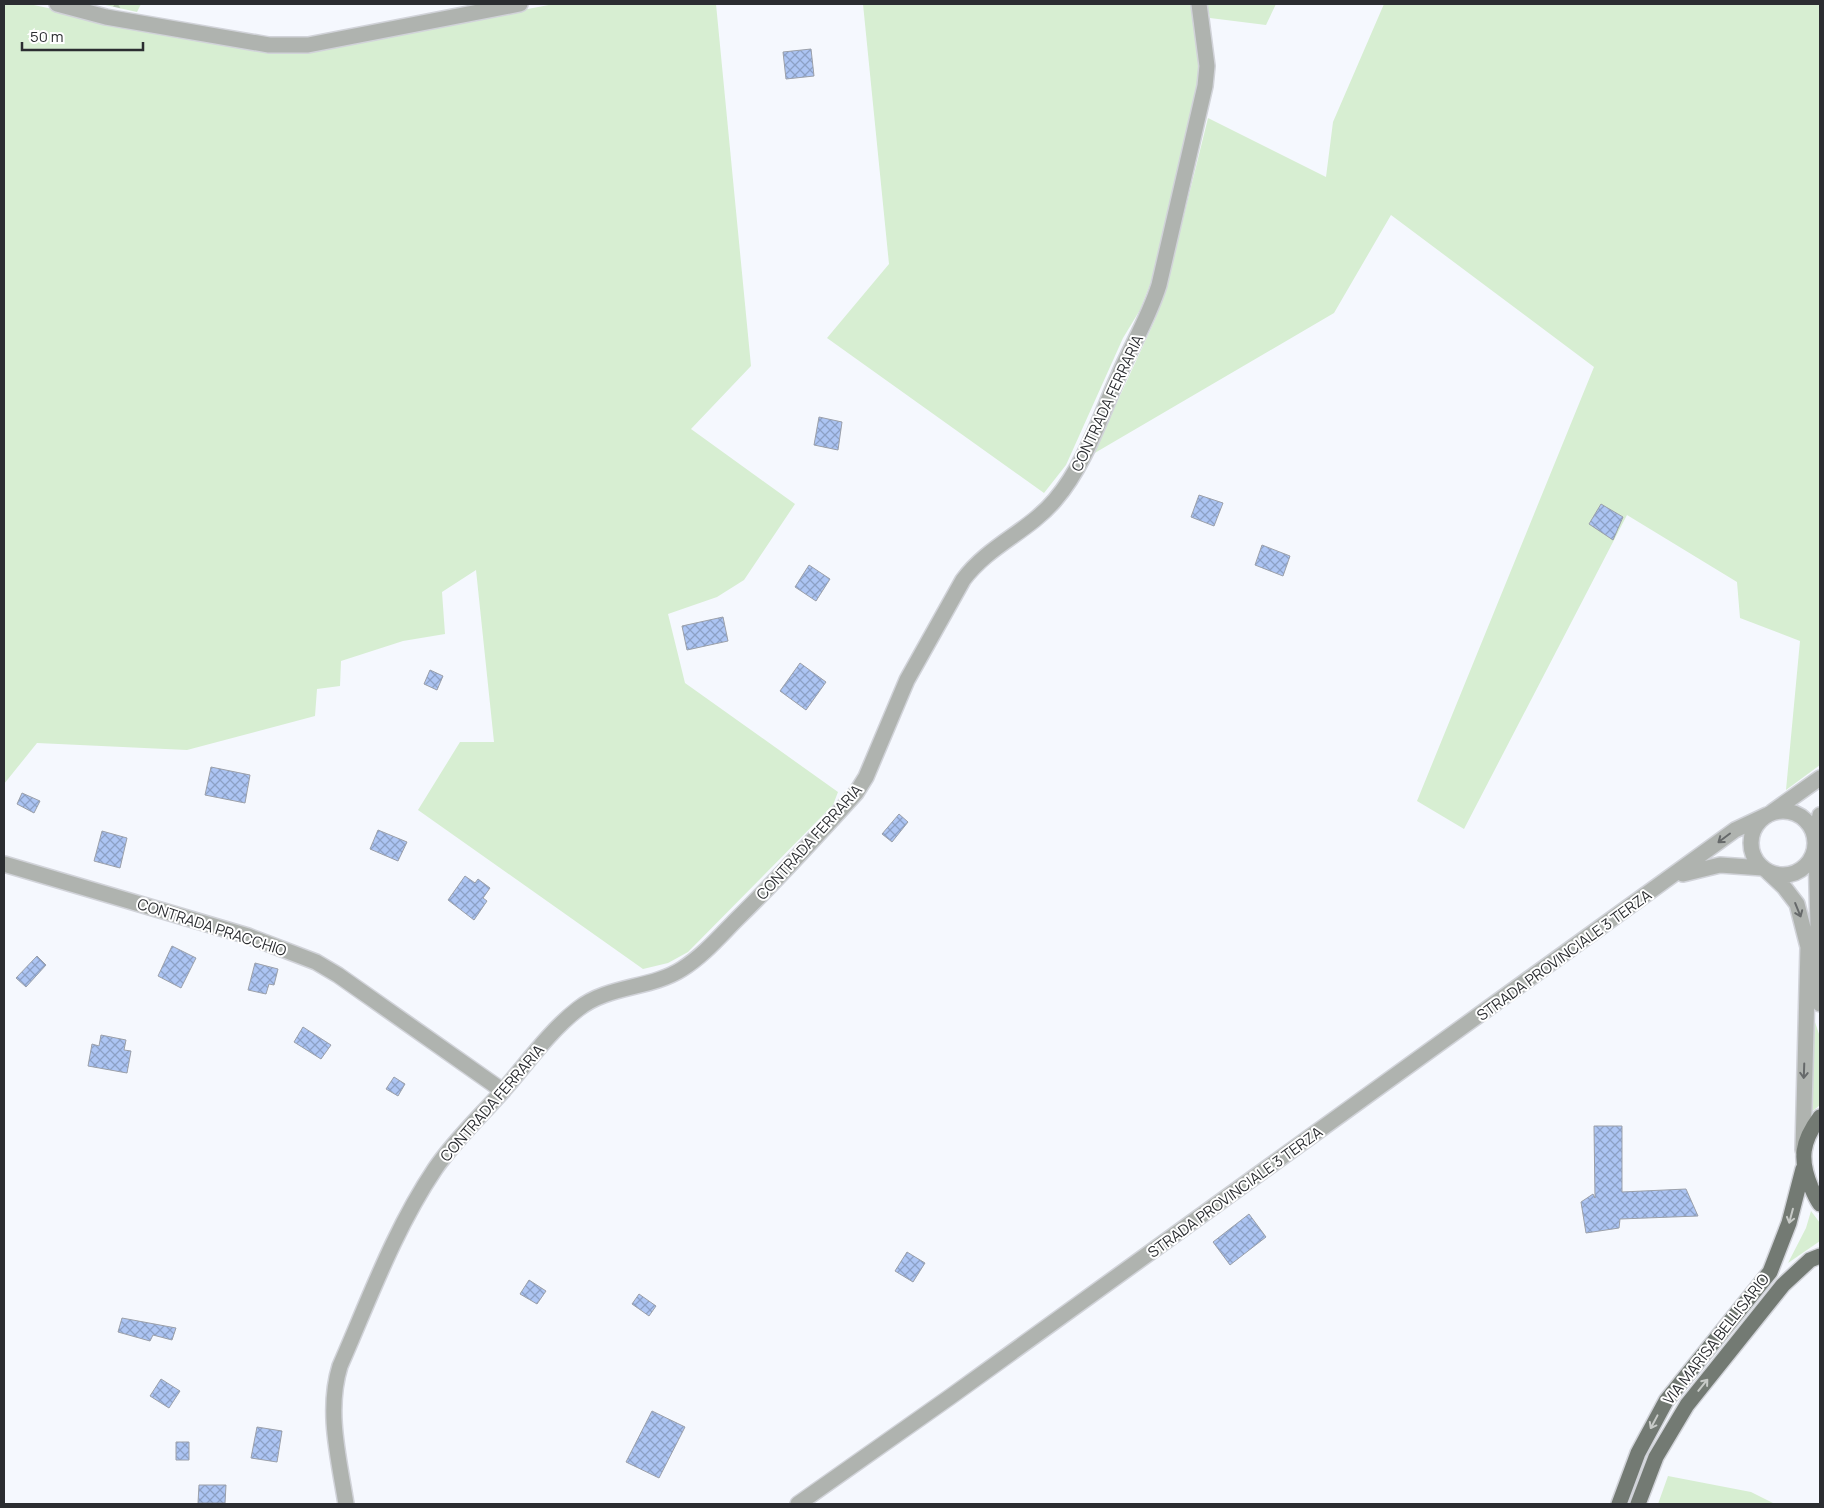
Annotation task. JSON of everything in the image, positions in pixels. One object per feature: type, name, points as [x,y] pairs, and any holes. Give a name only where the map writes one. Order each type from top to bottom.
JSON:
[{"type":"main road","points":[[1820,1117],[1809,1135],[1803,1151],[1803,1169],[1820,1204]]},
{"type":"main road","name":"VIA MARISA BELLISARIO","points":[[1619,1504],[1638,1453],[1666,1401],[1770,1272],[1789,1223],[1803,1169]]},
{"type":"main road","name":"VIA MARISA BELLISARIO","points":[[1638,1504],[1656,1457],[1687,1405],[1783,1285],[1810,1260],[1820,1256]]},
{"type":"street","points":[[57,4],[106,16],[269,45],[308,45],[520,4]]},
{"type":"street","name":"CONTRADA FERRARIA","points":[[346,1504],[332,1402],[340,1366],[399,1230],[420,1193],[459,1137],[503,1091],[562,1024],[580,1007],[621,989],[665,978],[682,970],[698,957],[777,880],[856,793],[866,778],[906,680],[969,572],[991,550],[1040,516],[1070,479],[1081,462],[1120,372],[1149,314],[1159,285],[1205,86],[1207,66],[1199,4]]},
{"type":"street","points":[[1803,1151],[1802,1123],[1808,947],[1797,904],[1784,887],[1754,859],[1751,841],[1757,823],[1820,778]]},
{"type":"street","points":[[1672,878],[1735,830],[1769,814],[1792,812],[1802,816],[1809,824],[1815,841],[1820,1004]]},
{"type":"street","points":[[1672,878],[1695,869],[1720,865],[1790,874],[1800,870],[1808,863],[1813,854],[1820,815]]},
{"type":"street","name":"CONTRADA PRACCHIO","points":[[4,864],[248,936],[316,962],[338,975],[503,1091]]},
{"type":"street","name":"STRADA PROVINCIALE 3 TERZA","points":[[798,1504],[950,1398],[1672,878]]},
{"type":"green space","points":[[4,4],[29,4],[205,41],[310,51],[554,4],[716,4],[751,366],[691,429],[795,504],[744,580],[717,597],[668,614],[685,683],[838,792],[833,805],[688,952],[668,963],[643,969],[418,810],[460,742],[494,742],[476,570],[442,592],[445,634],[403,641],[341,661],[340,686],[317,689],[315,716],[187,750],[37,743],[4,784]]},
{"type":"green space","points":[[101,4],[141,4],[137,12]]},
{"type":"green space","points":[[863,4],[1192,4],[1201,65],[1200,84],[1151,282],[1140,310],[1123,338],[1066,465],[1044,493],[827,338],[889,264]]},
{"type":"green space","points":[[1207,4],[1276,4],[1266,25],[1210,18]]},
{"type":"green space","points":[[1384,4],[1820,4],[1820,765],[1786,790],[1800,641],[1740,618],[1737,582],[1627,515],[1464,829],[1417,801],[1594,367],[1391,215],[1334,313],[1093,454],[1154,322],[1166,288],[1208,118],[1326,177],[1333,122]]},
{"type":"green space","points":[[1813,1016],[1820,1037],[1820,1105],[1809,1114]]},
{"type":"green space","points":[[1811,1211],[1820,1223],[1820,1241],[1788,1263],[1806,1228]]},
{"type":"green space","points":[[1668,1476],[1751,1492],[1775,1504],[1658,1504]]},
{"type":"building","points":[[811,49],[814,76],[786,79],[783,52]]},
{"type":"building","points":[[819,417],[842,422],[838,450],[814,445]]},
{"type":"building","points":[[1199,495],[1223,503],[1214,526],[1191,517]]},
{"type":"building","points":[[1601,504],[1623,517],[1613,540],[1589,524]]},
{"type":"building","points":[[1262,545],[1290,556],[1283,576],[1255,565]]},
{"type":"building","points":[[809,565],[830,579],[816,601],[795,587]]},
{"type":"building","points":[[723,617],[728,641],[687,650],[682,626]]},
{"type":"building","points":[[800,663],[826,682],[806,710],[780,691]]},
{"type":"building","points":[[430,670],[443,676],[437,690],[424,684]]},
{"type":"building","points":[[211,767],[250,775],[245,803],[205,795]]},
{"type":"building","points":[[22,793],[40,801],[34,813],[17,804]]},
{"type":"building","points":[[899,814],[908,822],[892,842],[882,834]]},
{"type":"building","points":[[378,830],[407,842],[398,861],[370,849]]},
{"type":"building","points":[[102,831],[127,838],[120,868],[94,861]]},
{"type":"building","points":[[465,876],[475,883],[478,879],[490,888],[483,898],[487,901],[474,920],[448,900]]},
{"type":"building","points":[[172,946],[196,958],[181,988],[158,976]]},
{"type":"building","points":[[37,956],[46,965],[26,987],[16,978]]},
{"type":"building","points":[[255,963],[278,969],[274,985],[269,984],[266,994],[248,990]]},
{"type":"building","points":[[303,1027],[331,1045],[321,1059],[294,1042]]},
{"type":"building","points":[[101,1035],[126,1040],[124,1050],[131,1051],[127,1073],[88,1066],[92,1044],[99,1046]]},
{"type":"building","points":[[394,1077],[405,1084],[398,1096],[386,1089]]},
{"type":"building","points":[[1594,1126],[1622,1126],[1622,1192],[1686,1189],[1698,1216],[1620,1219],[1619,1228],[1586,1233],[1581,1202],[1593,1194],[1595,1198]]},
{"type":"building","points":[[1249,1214],[1266,1237],[1230,1265],[1213,1242]]},
{"type":"building","points":[[907,1252],[925,1263],[913,1282],[895,1271]]},
{"type":"building","points":[[529,1280],[546,1291],[537,1304],[520,1294]]},
{"type":"building","points":[[639,1294],[656,1306],[649,1316],[632,1304]]},
{"type":"building","points":[[122,1318],[176,1328],[172,1340],[153,1335],[150,1341],[118,1332]]},
{"type":"building","points":[[161,1379],[180,1391],[169,1408],[150,1396]]},
{"type":"building","points":[[652,1411],[685,1427],[659,1478],[626,1462]]},
{"type":"building","points":[[257,1427],[282,1431],[277,1462],[251,1458]]},
{"type":"building","points":[[176,1442],[189,1442],[189,1460],[176,1460]]},
{"type":"building","points":[[199,1485],[226,1485],[225,1503],[198,1503]]}]
